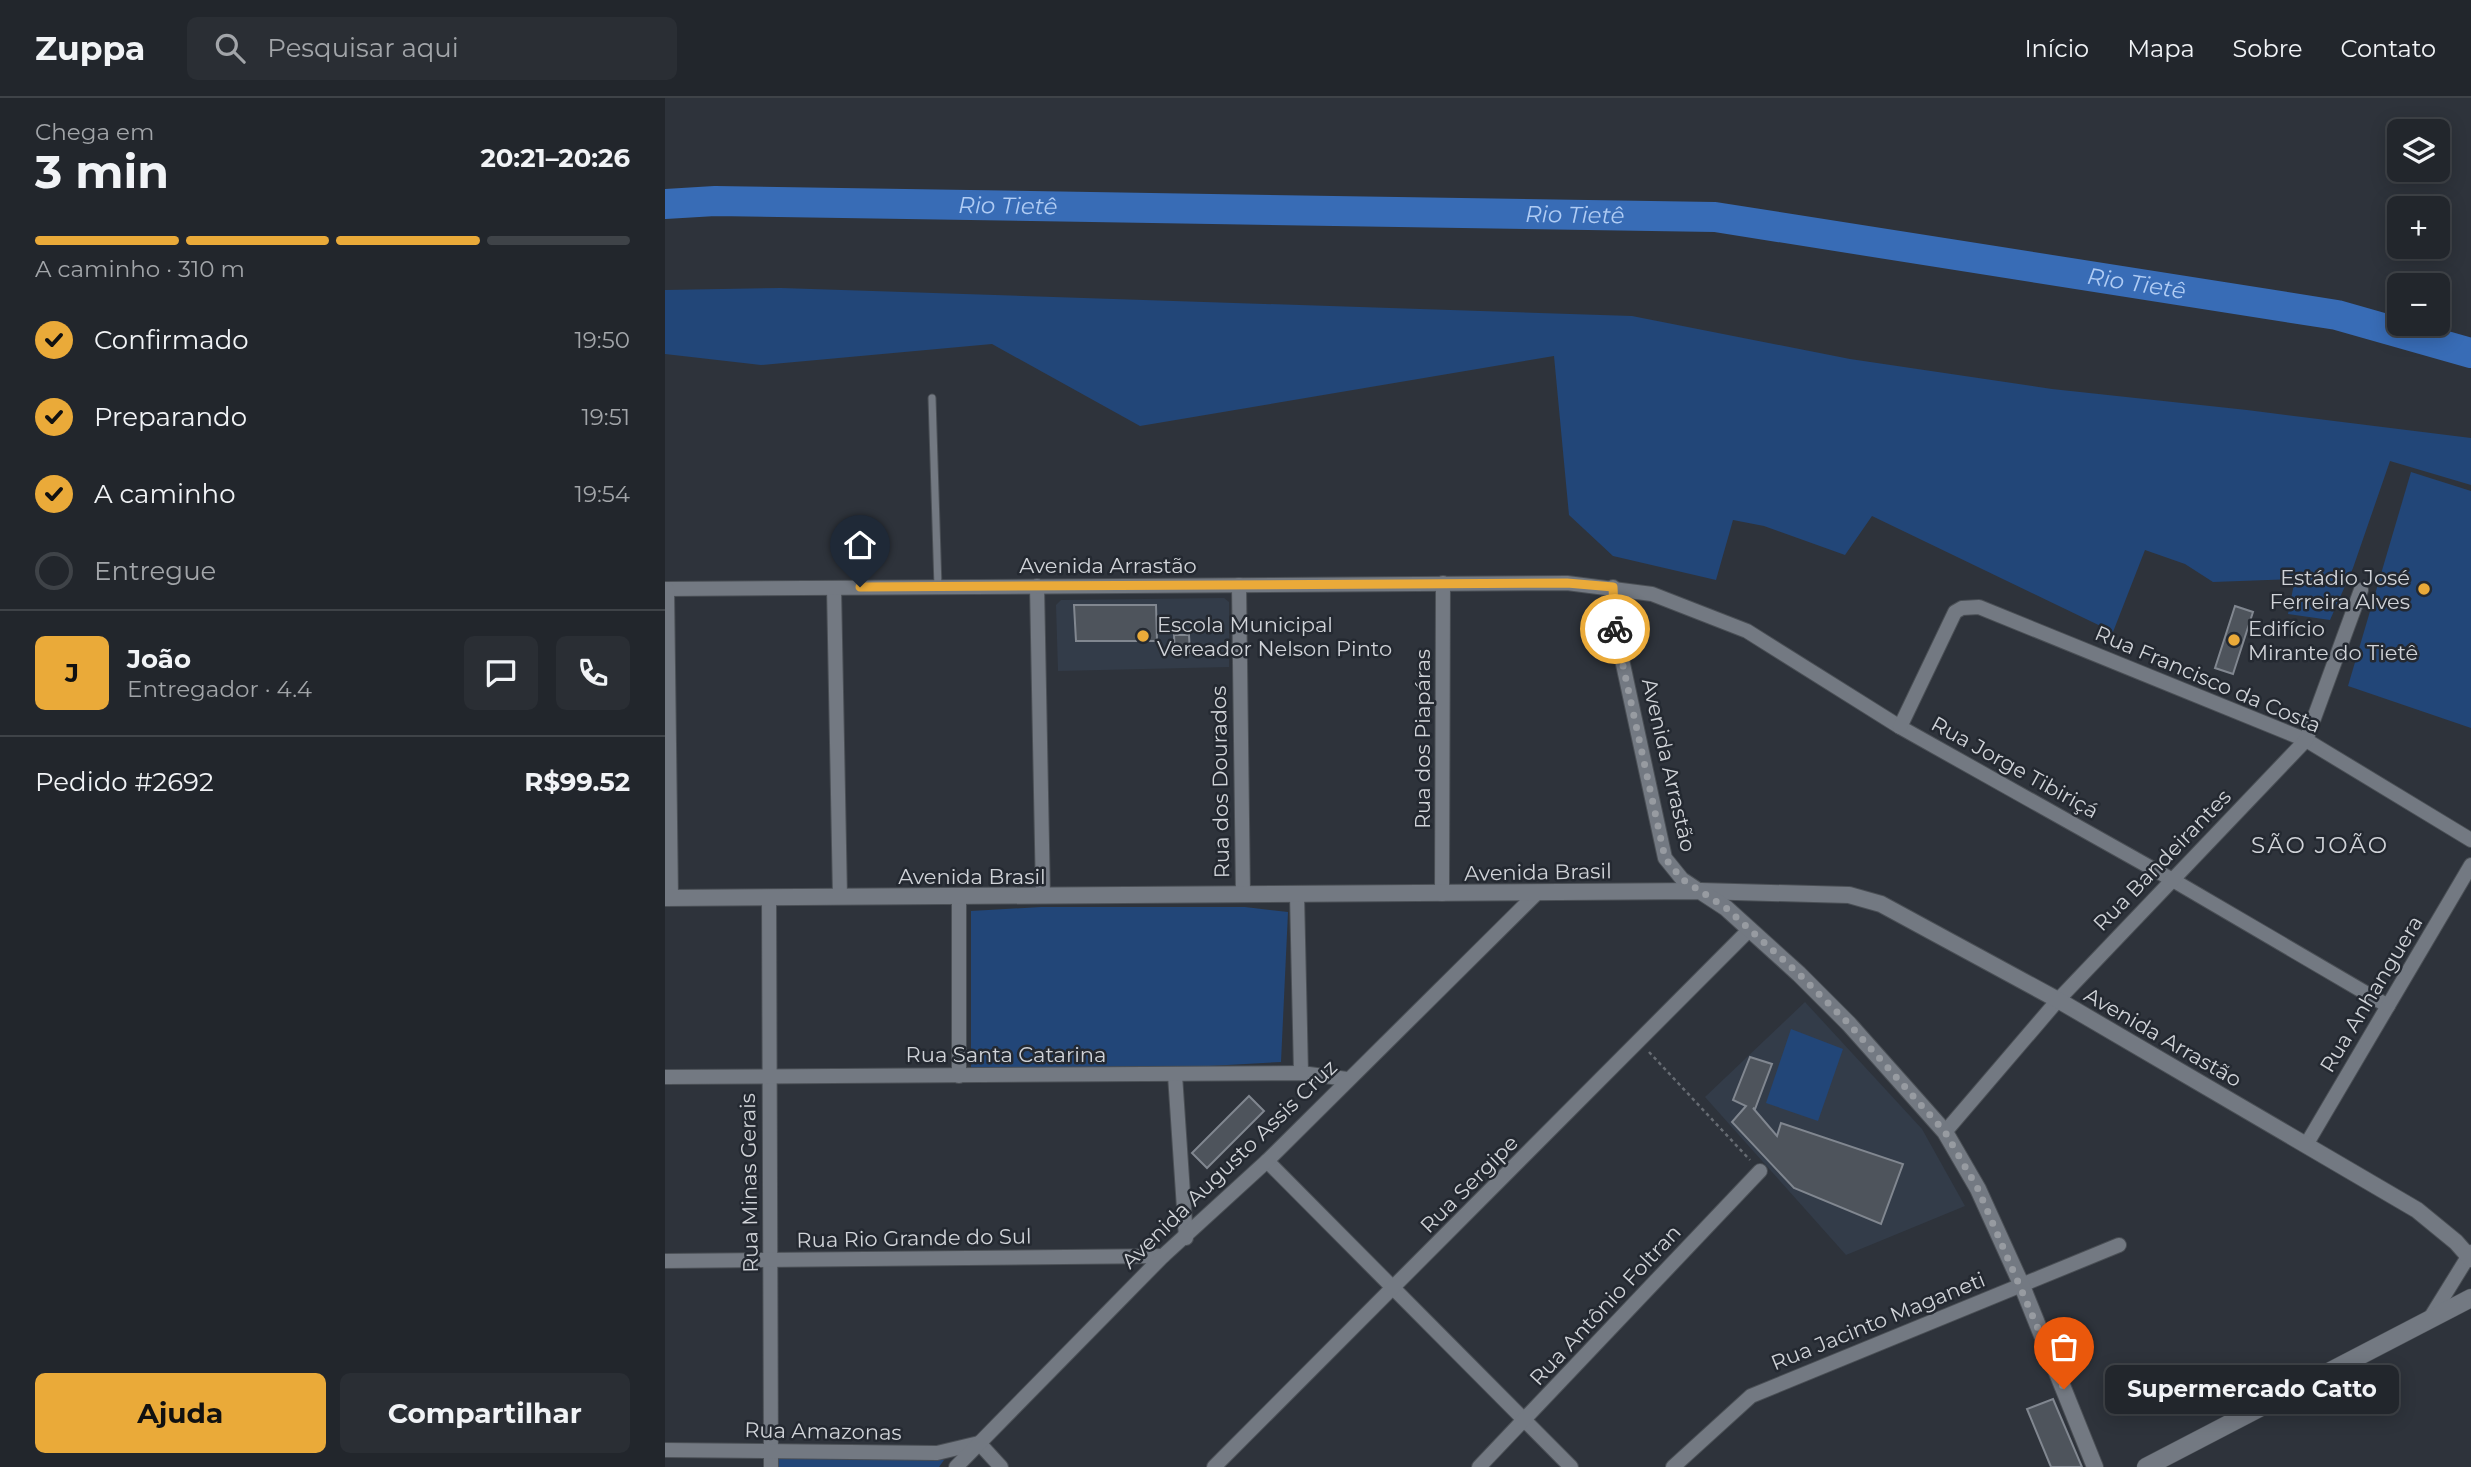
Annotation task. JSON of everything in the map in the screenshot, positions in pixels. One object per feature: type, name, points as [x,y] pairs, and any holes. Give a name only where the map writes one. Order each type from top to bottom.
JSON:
[{"type":"main road","points":[[2146,1467],[2471,1298]]},
{"type":"street","name":"Avenida Arrastão","points":[[666,589],[1443,583],[1567,583],[1613,587],[1613,618],[1665,858],[1682,879],[1700,891],[1849,895],[1881,904],[2058,1000],[2417,1210],[2470,1255]]},
{"type":"street","name":"Rua dos Piapáras","points":[[1442,894],[1443,583]]},
{"type":"street","name":"Rua dos Dourados","points":[[1238,585],[1243,895]]},
{"type":"street","points":[[1037,586],[1043,896]]},
{"type":"street","name":"Rua Jorge Tibiriçá","points":[[1613,587],[1652,594],[1747,631],[1900,727],[2171,879],[2388,1006]]},
{"type":"street","points":[[834,588],[839,897]]},
{"type":"street","points":[[666,589],[668,898]]},
{"type":"street","name":"Rua Bandeirantes","points":[[1945,1132],[2058,1000],[2306,740],[2361,590]]},
{"type":"street","name":"Rua Francisco da Costa","points":[[1900,727],[1955,612],[1962,608],[1979,607],[2306,740],[2471,840]]},
{"type":"street","name":"Rua Anhanguera","points":[[2306,1144],[2471,865]]},
{"type":"street","name":"Avenida Brasil","points":[[668,898],[1700,891]]},
{"type":"street","points":[[1700,891],[1750,929],[1849,1024],[1945,1132],[1978,1189],[2022,1286],[2095,1467]]},
{"type":"street","name":"Avenida Augusto Assis Cruz","points":[[955,1467],[1163,1256],[1186,1238],[1267,1161],[1536,894]]},
{"type":"street","points":[[1297,895],[1301,1073]]},
{"type":"street","points":[[959,897],[959,1076]]},
{"type":"street","name":"Rua Minas Gerais","points":[[769,898],[771,1467]]},
{"type":"street","name":"Rua Sergipe","points":[[1214,1467],[1396,1288],[1750,929]]},
{"type":"street","name":"Rua Santa Catarina","points":[[665,1077],[1301,1073],[1347,1079]]},
{"type":"street","points":[[1175,1075],[1186,1238]]},
{"type":"street","points":[[1267,1161],[1396,1288],[1570,1467]]},
{"type":"street","name":"Rua Antônio Foltran","points":[[1479,1467],[1760,1171]]},
{"type":"street","name":"Rua Jacinto Maganeti","points":[[1673,1467],[1751,1396],[2119,1245]]},
{"type":"street","points":[[2429,1320],[2470,1255]]},
{"type":"street","name":"Rua Rio Grande do Sul","points":[[665,1261],[1163,1256]]},
{"type":"street","points":[[979,1443],[1001,1467]]},
{"type":"street","name":"Rua Amazonas","points":[[665,1450],[937,1453],[979,1443]]},
{"type":"lane","points":[[932,398],[937,587]]},
{"type":"path","points":[[1640,1042],[1760,1171]]},
{"type":"shaded area","points":[[781,288],[1632,316],[1850,359],[2052,389],[2471,438],[2471,485],[2390,461],[2353,568],[2330,620],[2288,614],[2295,579],[2213,582],[2185,564],[2145,550],[2113,632],[1872,516],[1845,555],[1764,526],[1733,520],[1716,580],[1613,556],[1569,515],[1554,356],[1140,426],[992,344],[761,365],[665,354],[665,290]]},
{"type":"shaded area","name":"Estádio José Ferreira Alves","points":[[2411,472],[2471,491],[2471,728],[2348,686]]},
{"type":"shaded area","name":"Escola Municipal Vereador Nelson Pinto","points":[[1224,598],[1229,602],[1229,667],[1058,671],[1056,605],[1061,600]]},
{"type":"shaded area","points":[[1041,907],[1245,907],[1288,912],[1281,1062],[1174,1068],[971,1068],[971,911]]},
{"type":"shaded area","points":[[1805,1002],[1922,1129],[1965,1206],[1846,1255],[1705,1097]]},
{"type":"shaded area","points":[[1791,1029],[1843,1049],[1818,1121],[1766,1103]]},
{"type":"shaded area","points":[[774,1456],[944,1460],[939,1467],[775,1467]]},
{"type":"building","points":[[1074,605],[1156,605],[1157,641],[1076,641]]},
{"type":"building","name":"Edifício Mirante do Tietê","points":[[2235,606],[2253,612],[2233,674],[2215,668]]},
{"type":"building","points":[[1174,635],[1189,635],[1190,653],[1175,654]]},
{"type":"building","points":[[1750,1057],[1772,1064],[1755,1109],[1753,1108],[1777,1136],[1781,1123],[1903,1164],[1881,1224],[1794,1188],[1732,1122],[1746,1106],[1733,1100]]},
{"type":"building","points":[[1249,1096],[1264,1111],[1207,1168],[1192,1153]]},
{"type":"building","points":[[2053,1399],[2082,1467],[2051,1467],[2027,1409]]},
{"type":"waterway","name":"Rio Tietê","points":[[665,204],[715,201],[1715,217],[2337,315],[2471,353]]},
{"type":"way so far","points":[[1615,629],[1665,858],[1682,879],[1726,908],[1799,974],[1849,1024],[1945,1132],[1978,1189],[2022,1286],[2064,1389]]},
{"type":"place","name":"Estádio José Ferreira Alves","points":[[2424,589]]},
{"type":"place","name":"Escola Municipal Vereador Nelson Pinto","points":[[1143,636]]},
{"type":"place","name":"Edifício Mirante do Tietê","points":[[2234,640]]},
{"type":"place","name":"Supermercado Catto","points":[[2064,1389]]},
{"type":"district","name":"SÃO JOÃO","points":[[2320,845]]},
{"type":"route","points":[[860,587],[1567,583],[1613,587],[1615,629]]}]
